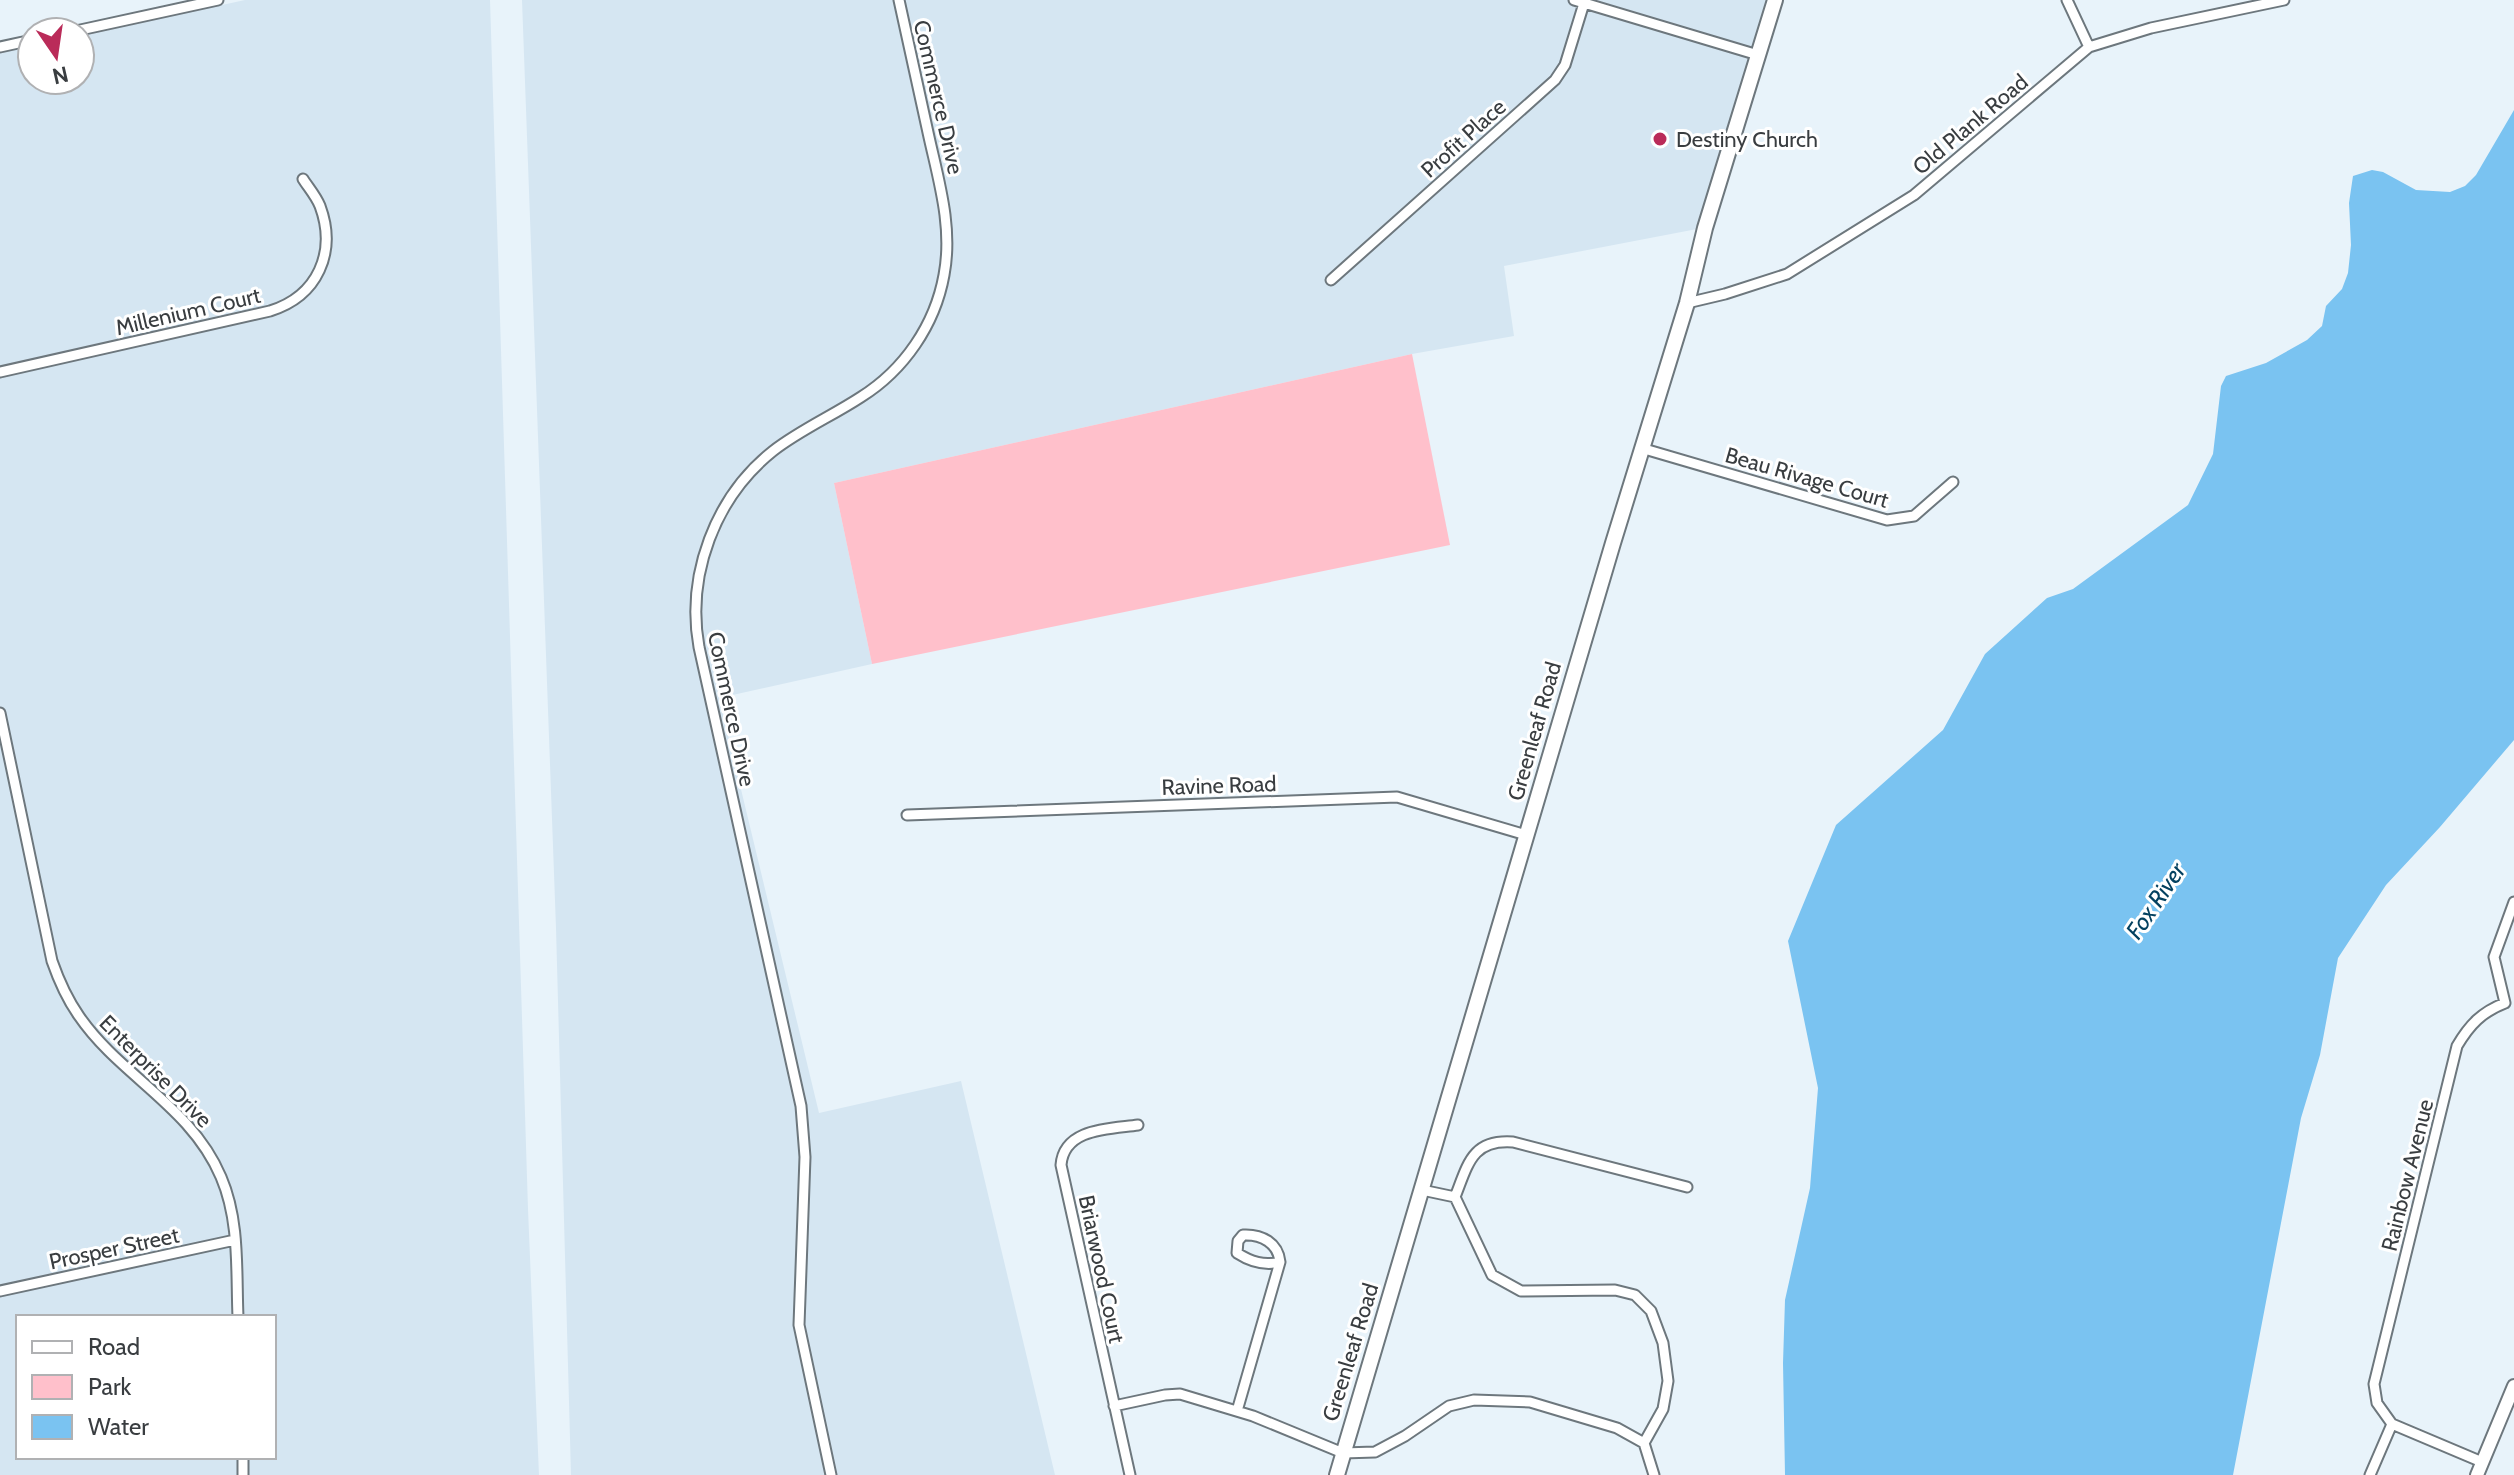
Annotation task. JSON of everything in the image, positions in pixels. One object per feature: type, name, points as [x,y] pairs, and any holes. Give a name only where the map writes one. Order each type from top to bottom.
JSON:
[{"type":"main road","name":"Greenleaf Road","points":[[1337,1475],[1775,0]]},
{"type":"street","points":[[96,27],[218,0]]},
{"type":"street","name":"Commerce Drive","points":[[831,1475],[798,1316],[805,1157],[801,1106],[699,647],[696,604],[700,567],[707,545],[723,509],[740,485],[773,451],[862,397],[894,371],[920,338],[937,303],[946,262],[945,209],[899,0]]},
{"type":"street","points":[[2067,0],[2089,47]]},
{"type":"street","name":"Old Plank Road","points":[[1687,303],[1787,274],[1903,202],[2089,47],[2151,28],[2284,0]]},
{"type":"street","points":[[1581,1],[1758,55]]},
{"type":"street","name":"Profit Place","points":[[1331,280],[1555,80],[1565,65],[1581,1]]},
{"type":"street","name":"Millenium Court","points":[[0,372],[270,311],[294,302],[312,285],[324,262],[326,250],[325,225],[319,203],[303,179]]},
{"type":"street","name":"Beau Rivage Court","points":[[1641,448],[1887,520],[1914,516],[1953,482]]},
{"type":"street","name":"Enterprise Drive","points":[[0,713],[52,961],[60,982],[80,1018],[94,1035],[185,1121],[201,1141],[222,1179],[235,1240],[238,1315]]},
{"type":"street","name":"Ravine Road","points":[[907,815],[1397,797],[1526,835]]},
{"type":"street","name":"Rainbow Avenue","points":[[2392,1424],[2377,1403],[2374,1384],[2457,1046],[2469,1025],[2486,1011],[2510,1004],[2494,957],[2514,902]]},
{"type":"street","name":"Briarwood Court","points":[[1130,1475],[1061,1159],[1067,1145],[1079,1136],[1138,1125]]},
{"type":"street","points":[[1644,1443],[1663,1409],[1668,1381],[1663,1343],[1651,1311],[1635,1295],[1615,1290],[1521,1291],[1492,1275],[1455,1197],[1468,1163],[1482,1146],[1496,1141],[1513,1142],[1687,1187]]},
{"type":"street","points":[[1422,1190],[1455,1197]]},
{"type":"street","points":[[1237,1411],[1280,1262],[1278,1250],[1270,1242],[1250,1234],[1243,1235],[1238,1241],[1237,1253],[1242,1256],[1268,1265],[1280,1262]]},
{"type":"street","name":"Prosper Street","points":[[0,1291],[235,1240]]},
{"type":"street","points":[[1114,1406],[1180,1394],[1237,1411],[1343,1453],[1375,1452],[1449,1406],[1474,1400],[1530,1402],[1617,1428],[1644,1443],[1654,1475]]},
{"type":"street","points":[[2477,1475],[2513,1394]]},
{"type":"street","points":[[2370,1475],[2392,1424],[2482,1462]]},
{"type":"shaded area","points":[[245,0],[490,0],[539,1475],[0,1475],[0,53],[16,50],[16,96],[96,96],[96,33]]},
{"type":"shaded area","points":[[522,0],[1767,0],[1697,229],[1504,266],[1514,336],[1412,354],[834,483],[872,664],[719,698],[819,1113],[961,1081],[1055,1475],[571,1475],[556,928]]},
{"type":"green space","points":[[1412,354],[1450,545],[872,664],[834,483]]},
{"type":"water","name":"Fox River","points":[[2514,110],[2514,740],[2386,885],[2338,958],[2320,1055],[2301,1118],[2233,1475],[1785,1475],[1785,1300],[1810,1188],[1818,1088],[1788,941],[1836,825],[1943,730],[1985,654],[2047,598],[2073,589],[2188,505],[2213,454],[2221,386],[2226,376],[2266,363],[2307,340],[2322,326],[2326,306],[2342,289],[2348,273],[2351,245],[2349,203],[2353,176],[2372,170],[2383,172],[2416,190],[2450,192],[2465,186],[2476,175]]},
{"type":"place","name":"Destiny Church","points":[[1660,139]]}]
